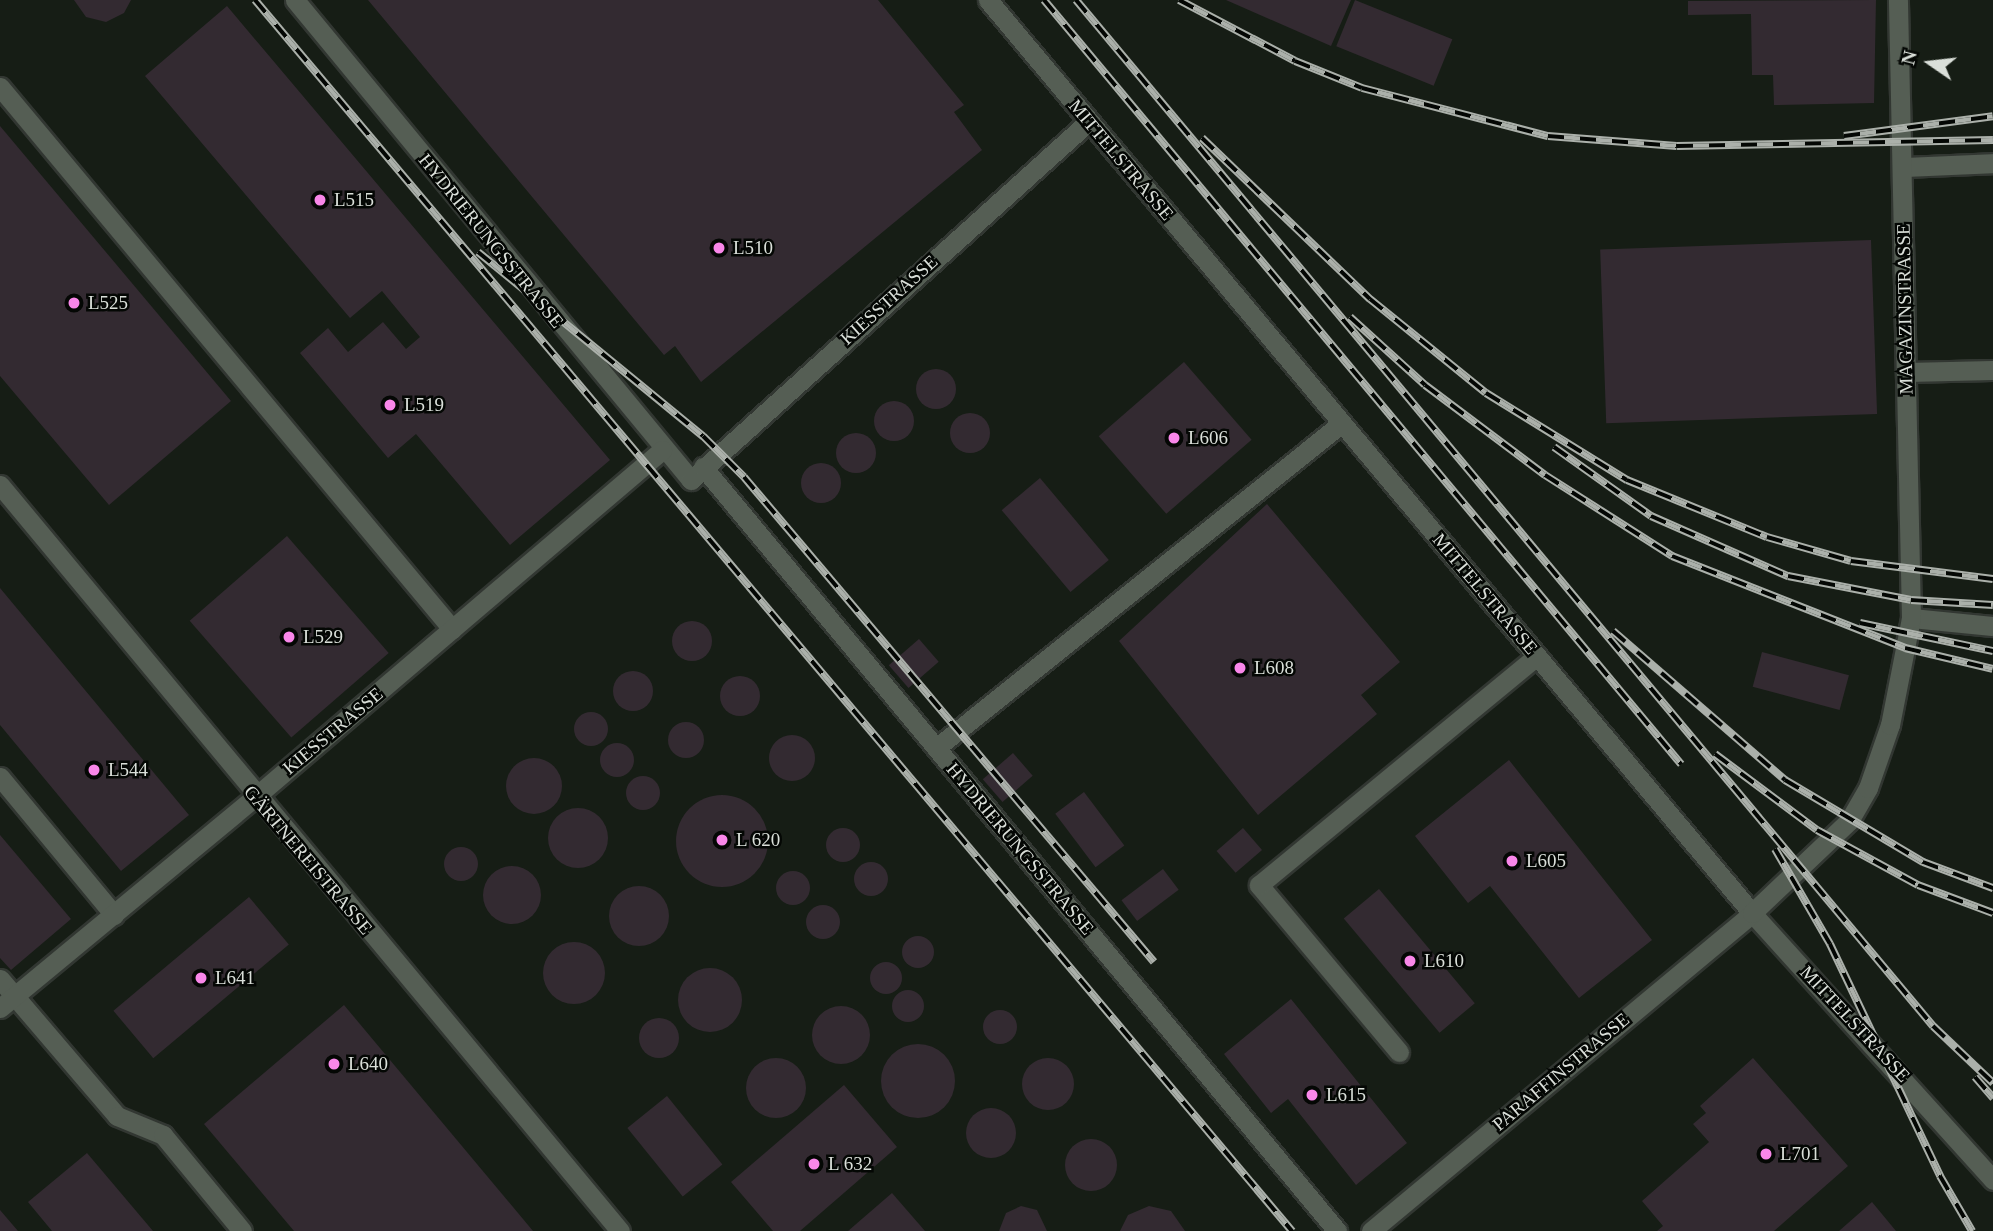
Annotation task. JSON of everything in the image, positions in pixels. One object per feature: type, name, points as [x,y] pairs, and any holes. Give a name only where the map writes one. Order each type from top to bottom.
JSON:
[{"type":"street","name":"HYDRIERUNGSSTRASSE","points":[[295,0],[662,450],[697,474],[936,748],[1337,1231]]},
{"type":"street","name":"MITTELSTRASSE","points":[[988,0],[1752,913],[1993,1180]]},
{"type":"street","name":"MAGAZINSTRASSE","points":[[1752,913],[1849,821],[1868,788],[1891,725],[1911,618],[1898,0]]},
{"type":"street","points":[[0,87],[452,629]]},
{"type":"street","name":"KIESSTRASSE","points":[[697,474],[1088,122]]},
{"type":"street","points":[[1903,167],[1993,163]]},
{"type":"street","points":[[1906,372],[1993,370]]},
{"type":"street","points":[[936,748],[1342,423]]},
{"type":"street","name":"KIESSTRASSE","points":[[7,1002],[256,797],[662,450]]},
{"type":"street","name":"GÄRTNEREISTRASSE","points":[[0,485],[256,797],[620,1231]]},
{"type":"street","points":[[1911,618],[1993,626]]},
{"type":"street","points":[[1399,1052],[1259,885],[1536,656]]},
{"type":"street","points":[[0,777],[114,915]]},
{"type":"street","name":"PARAFFINSTRASSE","points":[[1371,1231],[1752,913]]},
{"type":"street","points":[[0,979],[7,1002],[117,1116],[163,1135],[242,1231]]},
{"type":"building","points":[[74,0],[131,0],[124,13],[106,22],[86,17]]},
{"type":"building","name":"L510","points":[[368,0],[878,0],[964,105],[954,112],[982,150],[701,382],[675,346],[664,355]]},
{"type":"building","points":[[1226,0],[1351,0],[1331,46]]},
{"type":"building","points":[[1355,0],[1452,39],[1434,86],[1336,46]]},
{"type":"building","points":[[1876,0],[1874,103],[1774,105],[1773,75],[1752,75],[1751,14],[1688,15],[1688,1]]},
{"type":"building","name":"L515","points":[[227,6],[610,460],[510,545],[416,434],[388,458],[300,353],[328,328],[348,352],[383,322],[406,349],[420,337],[382,291],[350,318],[145,76]]},
{"type":"building","name":"L525","points":[[0,126],[231,401],[109,505],[0,376]]},
{"type":"building","points":[[1871,240],[1877,414],[1606,423],[1600,249]]},
{"type":"building","name":"L606","points":[[1184,362],[1252,440],[1166,514],[1099,436]]},
{"type":"building","points":[[936,369],[944,370],[950,375],[955,381],[955,397],[950,403],[944,408],[936,409],[928,408],[922,403],[917,397],[916,389],[917,381],[922,375],[928,370]]},
{"type":"building","points":[[894,401],[902,402],[908,407],[913,413],[913,429],[908,435],[902,440],[894,441],[886,440],[880,435],[875,429],[874,421],[875,413],[880,407],[886,402]]},
{"type":"building","points":[[970,413],[978,414],[984,419],[989,425],[989,441],[984,447],[978,452],[970,453],[962,452],[956,447],[951,441],[950,433],[951,425],[956,419],[962,414]]},
{"type":"building","points":[[856,433],[864,434],[870,439],[875,445],[875,461],[870,467],[864,472],[856,473],[848,472],[842,467],[837,461],[836,453],[837,445],[842,439],[848,434]]},
{"type":"building","points":[[821,463],[829,464],[835,469],[840,475],[840,491],[835,497],[829,502],[821,503],[813,502],[807,497],[802,491],[801,483],[802,475],[807,469],[813,464]]},
{"type":"building","points":[[1040,478],[1109,560],[1070,592],[1002,510]]},
{"type":"building","name":"L608","points":[[1267,504],[1400,662],[1361,695],[1377,714],[1258,815],[1119,641]]},
{"type":"building","name":"L529","points":[[287,536],[389,653],[291,738],[190,621]]},
{"type":"building","name":"L544","points":[[0,588],[189,815],[121,871],[0,725]]},
{"type":"building","points":[[692,621],[700,622],[706,627],[711,633],[711,649],[706,655],[700,660],[692,661],[684,660],[678,655],[673,649],[672,641],[673,633],[678,627],[684,622]]},
{"type":"building","points":[[919,639],[939,662],[908,688],[889,665]]},
{"type":"building","points":[[1762,652],[1849,675],[1840,710],[1753,687]]},
{"type":"building","points":[[633,671],[641,672],[647,677],[652,683],[652,699],[647,705],[641,710],[633,711],[625,710],[619,705],[614,699],[613,691],[614,683],[619,677],[625,672]]},
{"type":"building","points":[[740,676],[748,677],[754,682],[759,688],[759,704],[754,710],[748,715],[740,716],[732,715],[726,710],[721,704],[720,696],[721,688],[726,682],[732,677]]},
{"type":"building","points":[[591,712],[603,717],[608,729],[603,741],[591,746],[579,741],[574,729],[579,717]]},
{"type":"building","points":[[686,722],[699,727],[704,740],[699,753],[686,758],[673,753],[668,740],[673,727]]},
{"type":"building","points":[[792,735],[808,742],[815,758],[808,774],[792,781],[776,774],[769,758],[776,742]]},
{"type":"building","points":[[617,743],[629,748],[634,760],[629,772],[617,777],[605,772],[600,760],[605,748]]},
{"type":"building","points":[[1013,753],[1033,776],[1002,802],[983,779]]},
{"type":"building","points":[[534,758],[545,760],[554,766],[560,775],[560,797],[554,806],[545,812],[534,814],[523,812],[514,806],[508,797],[506,786],[508,775],[514,766],[523,760]]},
{"type":"building","name":"L605","points":[[1509,760],[1652,940],[1579,998],[1490,886],[1468,903],[1415,836]]},
{"type":"building","points":[[643,776],[655,781],[660,793],[655,805],[643,810],[631,805],[626,793],[631,781]]},
{"type":"building","points":[[1084,792],[1124,846],[1096,867],[1055,814]]},
{"type":"building","name":"L 620","points":[[722,795],[739,799],[754,809],[764,824],[768,841],[764,858],[754,873],[739,883],[722,887],[705,883],[690,873],[680,858],[676,841],[680,824],[690,809],[705,799]]},
{"type":"building","points":[[578,808],[599,817],[608,838],[599,859],[578,868],[557,859],[548,838],[557,817]]},
{"type":"building","points":[[843,828],[855,833],[860,845],[855,857],[843,862],[831,857],[826,845],[831,833]]},
{"type":"building","points":[[1243,828],[1262,850],[1236,873],[1217,851]]},
{"type":"building","points":[[0,835],[71,919],[11,970],[0,958]]},
{"type":"building","points":[[461,847],[473,852],[478,864],[473,876],[461,881],[449,876],[444,864],[449,852]]},
{"type":"building","points":[[871,862],[883,867],[888,879],[883,891],[871,896],[859,891],[854,879],[859,867]]},
{"type":"building","points":[[506,866],[518,866],[533,874],[541,889],[541,901],[533,916],[518,924],[506,924],[491,916],[483,901],[483,889],[491,874]]},
{"type":"building","points":[[1163,869],[1179,890],[1137,921],[1121,900]]},
{"type":"building","points":[[793,871],[805,876],[810,888],[805,900],[793,905],[781,900],[776,888],[781,876]]},
{"type":"building","points":[[633,886],[645,886],[661,894],[667,904],[667,928],[661,938],[645,946],[633,946],[617,938],[609,922],[609,910],[617,894]]},
{"type":"building","name":"L610","points":[[1379,889],[1475,1003],[1440,1033],[1344,919]]},
{"type":"building","name":"L641","points":[[249,897],[289,944],[153,1058],[113,1011]]},
{"type":"building","points":[[823,905],[835,910],[840,922],[835,934],[823,939],[811,934],[806,922],[811,910]]},
{"type":"building","points":[[918,936],[929,941],[934,952],[929,963],[918,968],[907,963],[902,952],[907,941]]},
{"type":"building","points":[[574,942],[596,951],[605,973],[596,995],[574,1004],[552,995],[543,973],[552,951]]},
{"type":"building","points":[[886,962],[897,967],[902,978],[897,989],[886,994],[875,989],[870,978],[875,967]]},
{"type":"building","points":[[704,968],[716,968],[733,977],[740,988],[740,1012],[733,1023],[716,1032],[704,1032],[692,1027],[683,1018],[678,1006],[678,994],[683,982],[692,973]]},
{"type":"building","points":[[908,990],[919,995],[924,1006],[919,1017],[908,1022],[897,1017],[892,1006],[897,995]]},
{"type":"building","name":"L615","points":[[1291,999],[1407,1143],[1356,1185],[1288,1099],[1271,1113],[1224,1054]]},
{"type":"building","name":"L640","points":[[344,1005],[533,1231],[294,1231],[204,1124]]},
{"type":"building","points":[[835,1006],[847,1006],[862,1014],[870,1029],[870,1041],[862,1056],[847,1064],[835,1064],[820,1056],[812,1041],[812,1029],[820,1014]]},
{"type":"building","points":[[1000,1010],[1012,1015],[1017,1027],[1012,1039],[1000,1044],[988,1039],[983,1027],[988,1015]]},
{"type":"building","points":[[659,1018],[673,1024],[679,1038],[673,1052],[659,1058],[645,1052],[639,1038],[645,1024]]},
{"type":"building","points":[[918,1044],[932,1047],[944,1055],[952,1067],[955,1081],[952,1095],[944,1107],[932,1115],[918,1118],[904,1115],[892,1107],[884,1095],[881,1081],[884,1067],[892,1055],[904,1047]]},
{"type":"building","points":[[776,1058],[793,1063],[801,1071],[806,1088],[801,1105],[793,1113],[776,1118],[759,1113],[751,1105],[746,1088],[751,1071],[759,1063]]},
{"type":"building","points":[[1048,1058],[1058,1060],[1066,1066],[1072,1074],[1072,1094],[1066,1102],[1058,1108],[1048,1110],[1038,1108],[1030,1102],[1024,1094],[1022,1084],[1024,1074],[1030,1066],[1038,1060]]},
{"type":"building","name":"L701","points":[[1753,1058],[1848,1166],[1774,1231],[1657,1231],[1663,1226],[1642,1201],[1709,1142],[1693,1124],[1706,1113],[1700,1106]]},
{"type":"building","name":"L 632","points":[[844,1085],[897,1147],[800,1231],[773,1231],[731,1182]]},
{"type":"building","points":[[667,1096],[722,1164],[683,1196],[627,1128]]},
{"type":"building","points":[[991,1108],[1009,1115],[1016,1133],[1009,1151],[991,1158],[973,1151],[966,1133],[973,1115]]},
{"type":"building","points":[[1091,1139],[1110,1146],[1117,1165],[1110,1184],[1091,1191],[1072,1184],[1065,1165],[1072,1146]]},
{"type":"building","points":[[87,1153],[153,1231],[52,1231],[28,1202]]},
{"type":"building","points":[[892,1193],[925,1231],[848,1231]]},
{"type":"building","points":[[1872,1202],[1896,1231],[1839,1231]]},
{"type":"building","points":[[1021,1206],[1037,1210],[1047,1231],[999,1231],[1006,1213]]},
{"type":"building","points":[[1149,1206],[1171,1211],[1185,1231],[1120,1231],[1128,1215]]},
{"type":"building","points":[[0,1210],[18,1231],[0,1231]]},
{"type":"railway","points":[[255,0],[1292,1231]]},
{"type":"railway","points":[[1044,0],[1681,764]]},
{"type":"railway","points":[[1076,0],[1933,1026],[1993,1083]]},
{"type":"railway","points":[[1179,0],[1295,61],[1362,88],[1548,136],[1677,146],[1993,140]]},
{"type":"railway","points":[[1844,136],[1993,116]]},
{"type":"railway","points":[[1202,138],[1370,299],[1486,393],[1627,480],[1767,537],[1851,561],[1993,579]]},
{"type":"railway","points":[[478,252],[703,436],[744,477],[1154,962]]},
{"type":"railway","points":[[1350,317],[1425,385],[1545,475],[1672,556],[1905,648],[1993,669]]},
{"type":"railway","points":[[1554,447],[1651,516],[1788,576],[1911,600],[1993,605]]},
{"type":"railway","points":[[1860,623],[1993,651]]},
{"type":"railway","points":[[1613,631],[1785,780],[1923,862],[1993,888]]},
{"type":"railway","points":[[1715,754],[1817,830],[1918,885],[1993,913]]},
{"type":"railway","points":[[1775,849],[1830,944],[1940,1176],[1972,1231]]},
{"type":"railway","points":[[1975,1077],[1993,1098]]},
{"type":"place","name":"L515","points":[[320,200]]},
{"type":"place","name":"L510","points":[[719,248]]},
{"type":"place","name":"L525","points":[[74,303]]},
{"type":"place","name":"L519","points":[[390,405]]},
{"type":"place","name":"L606","points":[[1174,438]]},
{"type":"place","name":"L529","points":[[289,637]]},
{"type":"place","name":"L608","points":[[1240,668]]},
{"type":"place","name":"L544","points":[[94,770]]},
{"type":"place","name":"L 620","points":[[722,840]]},
{"type":"place","name":"L605","points":[[1512,861]]},
{"type":"place","name":"L610","points":[[1410,961]]},
{"type":"place","name":"L641","points":[[201,978]]},
{"type":"place","name":"L640","points":[[334,1064]]},
{"type":"place","name":"L615","points":[[1312,1095]]},
{"type":"place","name":"L701","points":[[1766,1154]]},
{"type":"place","name":"L 632","points":[[814,1164]]}]
